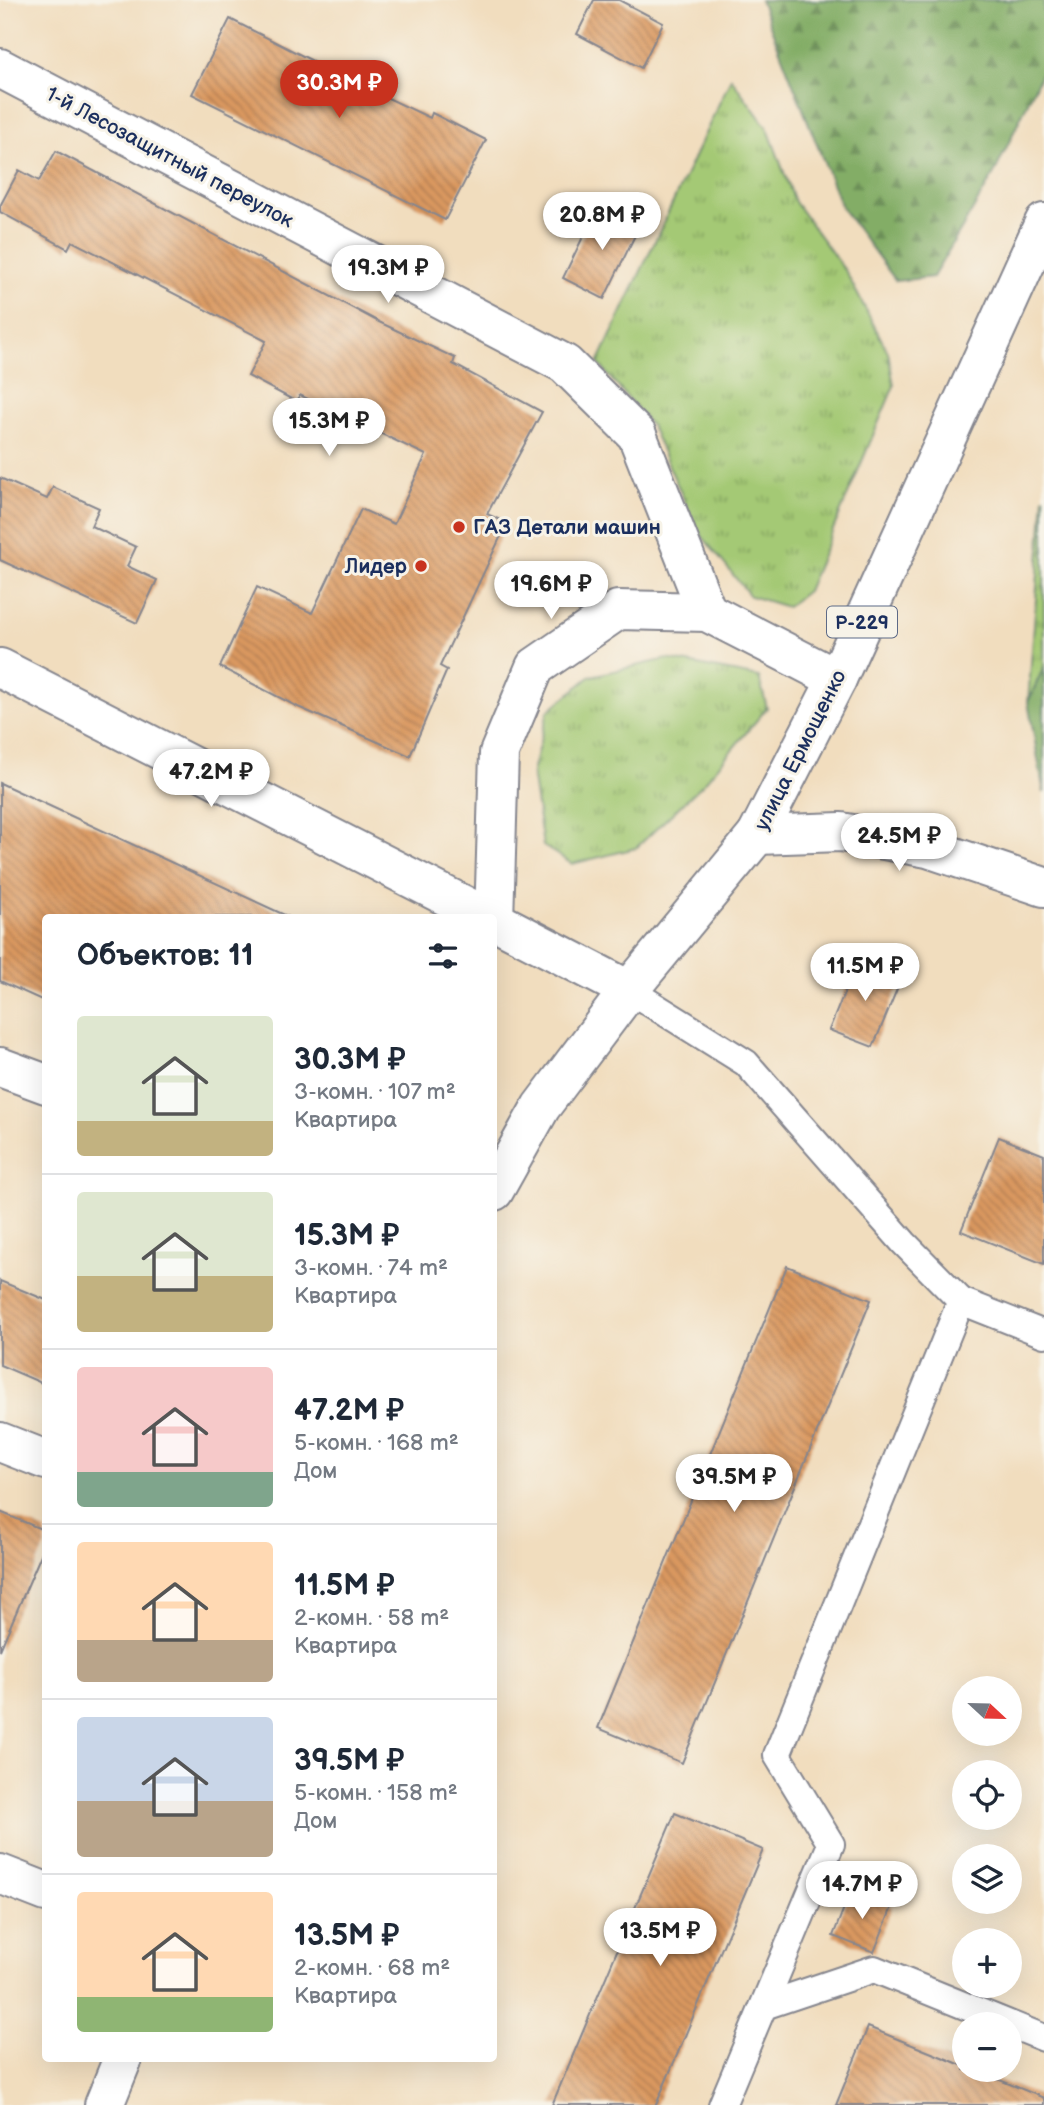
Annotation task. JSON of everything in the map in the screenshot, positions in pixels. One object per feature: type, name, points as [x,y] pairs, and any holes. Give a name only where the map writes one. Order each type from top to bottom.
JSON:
[{"type":"main road","name":"1-й Лесозащитный переулок","points":[[0,68],[565,364],[638,435],[707,612]]},
{"type":"main road","name":"улица Ермощенко","points":[[497,1186],[541,1107],[629,990],[757,835],[837,679],[1044,223]]},
{"type":"main road","points":[[494,914],[499,753],[536,667],[618,610],[707,612],[837,679]]},
{"type":"main road","points":[[0,667],[481,914]]},
{"type":"main road","points":[[757,835],[841,832],[903,843],[928,848],[1044,887]]},
{"type":"main road","points":[[497,922],[629,990]]},
{"type":"main road","points":[[0,1067],[42,1083]]},
{"type":"main road","points":[[0,1442],[42,1458]]},
{"type":"main road","points":[[0,1874],[42,1890]]},
{"type":"main road","points":[[104,2105],[121,2062]]},
{"type":"lane","points":[[629,990],[746,1063],[904,1243],[961,1301],[1044,1334]]},
{"type":"lane","points":[[722,2105],[831,1844],[777,1755],[961,1301]]},
{"type":"lane","points":[[764,2006],[874,1969],[1044,2038]]},
{"type":"green space","points":[[760,0],[1044,0],[1044,68],[994,174],[933,277],[896,281],[842,208]]},
{"type":"green space","points":[[731,78],[768,129],[795,202],[846,272],[888,352],[894,386],[807,591],[787,607],[750,596],[698,531],[651,426],[598,363]]},
{"type":"green space","points":[[1044,496],[1044,667],[1028,702]]},
{"type":"green space","points":[[667,659],[759,677],[767,708],[703,784],[636,848],[572,864],[543,846],[532,772],[548,711],[591,676]]},
{"type":"green space","points":[[1044,667],[1044,793],[1028,702]]},
{"type":"building","points":[[594,0],[619,0],[663,23],[641,68],[577,34]]},
{"type":"building","points":[[230,19],[430,118],[432,113],[486,140],[445,220],[192,94]]},
{"type":"building","points":[[56,151],[379,322],[455,358],[453,364],[542,412],[487,514],[507,523],[440,666],[447,670],[410,756],[298,707],[220,667],[257,587],[312,613],[361,509],[394,524],[426,455],[300,395],[297,402],[248,376],[266,341],[72,241],[68,249],[0,212],[0,206],[19,170],[39,181]]},
{"type":"building","points":[[599,204],[640,225],[604,299],[563,278]]},
{"type":"building","points":[[0,478],[47,499],[53,487],[99,508],[91,526],[136,547],[127,566],[157,580],[137,623],[0,560]]},
{"type":"building","points":[[0,783],[283,914],[42,914],[42,1000],[0,981]]},
{"type":"building","points":[[858,959],[902,977],[873,1047],[829,1030]]},
{"type":"building","points":[[999,1137],[1044,1155],[1044,1264],[961,1231]]},
{"type":"building","points":[[787,1266],[871,1300],[682,1763],[598,1728]]},
{"type":"building","points":[[0,1281],[42,1298],[42,1383],[0,1365]]},
{"type":"building","points":[[0,1512],[42,1529],[42,1552],[0,1650]]},
{"type":"building","points":[[675,1813],[763,1850],[656,2105],[552,2105]]},
{"type":"building","points":[[851,1890],[892,1907],[874,1952],[833,1936]]},
{"type":"building","points":[[868,2027],[952,2061],[952,2082],[1005,2082],[1044,2098],[1044,2105],[836,2105]]},
{"type":"place","name":"ГАЗ Детали машин","points":[[459,527]]},
{"type":"place","name":"Лидер","points":[[421,566]]}]
